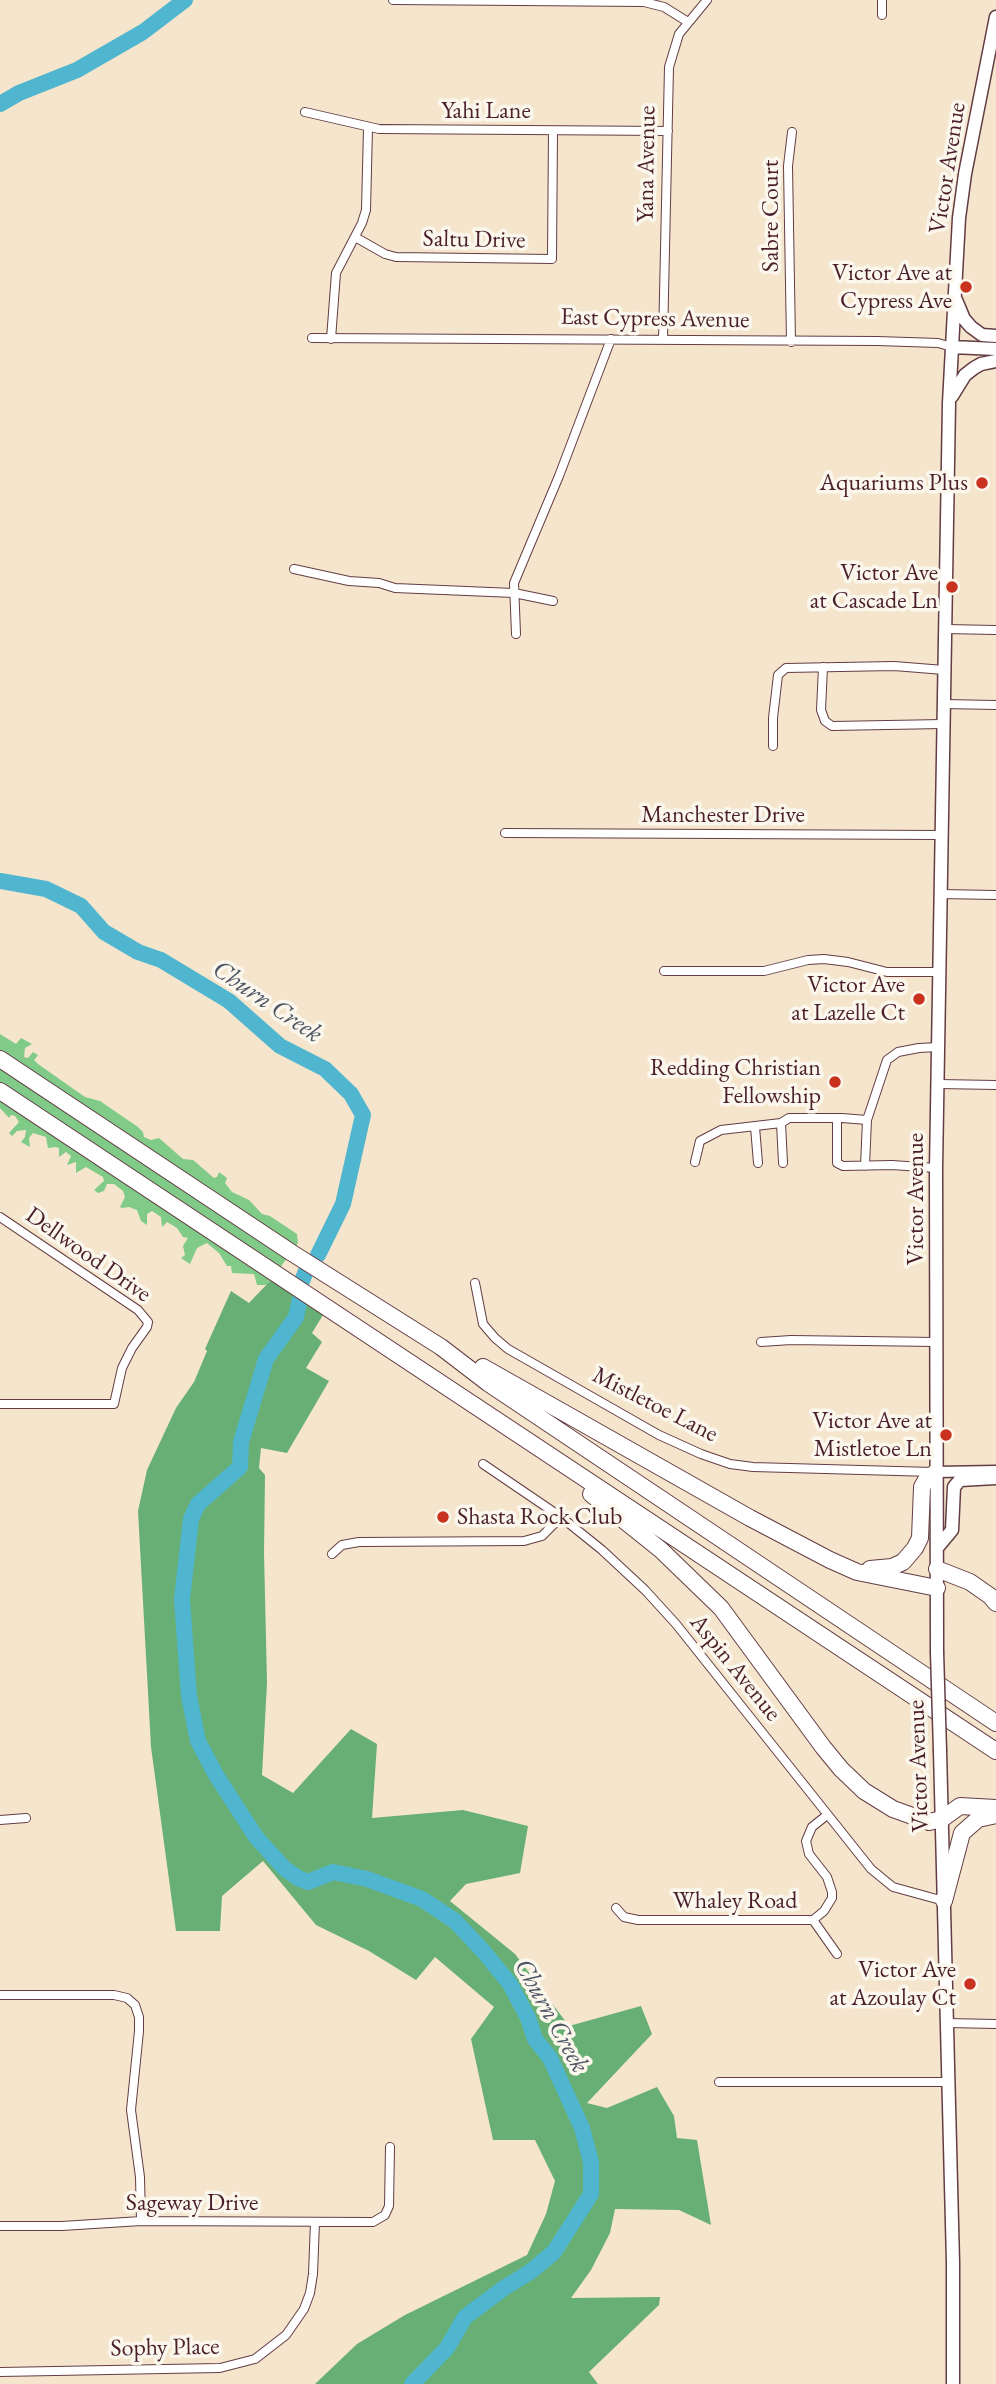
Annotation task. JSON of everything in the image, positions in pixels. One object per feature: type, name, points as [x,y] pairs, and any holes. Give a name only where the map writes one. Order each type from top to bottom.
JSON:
[{"type":"highway","points":[[0,1059],[292,1253],[441,1347],[499,1391],[996,1723]]},
{"type":"highway","points":[[0,1091],[996,1751]]},
{"type":"highway","points":[[441,1347],[461,1354],[551,1408],[830,1560],[857,1572],[937,1588]]},
{"type":"highway","points":[[548,1454],[564,1473],[661,1550],[721,1608],[823,1747],[864,1791],[893,1810],[929,1822],[942,1819],[960,1806],[996,1808]]},
{"type":"highway","points":[[830,1560],[884,1570],[903,1562],[920,1538],[923,1483],[936,1472]]},
{"type":"highway","points":[[937,1569],[977,1586],[996,1603]]},
{"type":"highway","points":[[944,1901],[962,1833],[978,1819],[996,1815]]},
{"type":"main road","name":"Victor Avenue","points":[[953,2384],[937,1651],[936,1168],[943,704],[950,402],[959,218],[996,17]]},
{"type":"main road","points":[[954,291],[957,304],[971,327],[982,335],[996,336]]},
{"type":"main road","name":"East Cypress Avenue","points":[[952,347],[996,349]]},
{"type":"main road","points":[[950,402],[965,375],[981,364],[996,361]]},
{"type":"main road","points":[[937,1548],[952,1530],[954,1487],[960,1480],[996,1478]]},
{"type":"street","points":[[393,0],[644,2],[664,7],[688,22]]},
{"type":"street","name":"Yana Avenue","points":[[663,340],[669,67],[676,41],[707,0]]},
{"type":"street","points":[[882,0],[882,15]]},
{"type":"street","name":"Yahi Lane","points":[[305,112],[330,116],[368,128],[668,131]]},
{"type":"street","points":[[331,339],[338,267],[355,237],[367,203],[368,128]]},
{"type":"street","name":"Saltu Drive","points":[[355,237],[384,254],[402,257],[552,259],[553,131]]},
{"type":"street","name":"Sabre Court","points":[[791,342],[788,166],[792,132]]},
{"type":"street","name":"East Cypress Avenue","points":[[312,338],[938,343],[952,347]]},
{"type":"street","points":[[516,634],[514,583],[611,339]]},
{"type":"street","points":[[294,569],[395,588],[514,593],[553,601]]},
{"type":"street","points":[[945,629],[996,630]]},
{"type":"street","points":[[773,746],[778,675],[786,668],[894,666],[944,670]]},
{"type":"street","points":[[823,667],[821,709],[825,721],[832,726],[943,724]]},
{"type":"street","points":[[943,704],[996,705]]},
{"type":"street","name":"Manchester Drive","points":[[505,833],[941,835]]},
{"type":"street","points":[[940,894],[996,895]]},
{"type":"street","points":[[664,971],[764,971],[808,960],[824,959],[840,960],[887,972],[939,972]]},
{"type":"street","points":[[865,1166],[867,1120],[887,1060],[898,1052],[938,1047]]},
{"type":"street","points":[[937,1084],[996,1085]]},
{"type":"street","points":[[695,1162],[700,1141],[721,1130],[781,1123],[789,1118],[867,1120]]},
{"type":"street","points":[[837,1119],[837,1163],[843,1166],[936,1168]]},
{"type":"street","points":[[781,1123],[783,1163]]},
{"type":"street","points":[[755,1127],[758,1163]]},
{"type":"street","name":"Dellwood Drive","points":[[0,1217],[146,1318],[147,1327],[122,1368],[114,1404],[0,1404]]},
{"type":"street","name":"Mistletoe Lane","points":[[475,1283],[483,1324],[508,1349],[659,1435],[702,1454],[730,1464],[753,1467],[996,1471]]},
{"type":"street","points":[[761,1342],[936,1342]]},
{"type":"street","name":"Aspin Avenue","points":[[483,1464],[561,1517],[602,1550],[670,1618],[871,1869],[900,1890],[944,1901]]},
{"type":"street","points":[[332,1554],[342,1545],[359,1542],[524,1541],[542,1536],[561,1517]]},
{"type":"street","name":"Whaley Road","points":[[615,1908],[624,1917],[639,1920],[813,1920],[824,1911],[832,1898],[832,1892],[827,1877],[809,1854],[806,1841],[811,1827],[827,1815]]},
{"type":"street","points":[[0,1820],[26,1818]]},
{"type":"street","points":[[813,1920],[836,1954]]},
{"type":"street","points":[[0,1994],[114,1995],[127,1998],[135,2005],[139,2017],[139,2031],[131,2110],[140,2178],[141,2221]]},
{"type":"street","points":[[947,2023],[996,2024]]},
{"type":"street","points":[[719,2082],[948,2082]]},
{"type":"street","name":"Sageway Drive","points":[[0,2226],[62,2226],[141,2221],[368,2222],[382,2218],[389,2206],[390,2147]]},
{"type":"street","name":"Sophy Place","points":[[0,2372],[220,2368],[255,2359],[286,2335],[306,2304],[313,2274],[315,2222]]},
{"type":"green space","points":[[0,1034],[16,1044],[21,1038],[32,1044],[25,1048],[24,1057],[28,1058],[33,1052],[38,1055],[34,1060],[38,1064],[85,1097],[100,1101],[138,1127],[144,1137],[151,1140],[159,1138],[183,1159],[193,1160],[214,1178],[219,1172],[227,1178],[225,1183],[232,1192],[249,1200],[262,1214],[270,1216],[297,1234],[298,1243],[271,1280],[266,1285],[257,1285],[254,1274],[232,1273],[231,1266],[227,1266],[219,1253],[207,1243],[197,1248],[190,1264],[181,1258],[185,1255],[183,1246],[188,1238],[183,1237],[177,1228],[167,1222],[162,1227],[161,1217],[152,1211],[147,1214],[147,1225],[141,1221],[137,1210],[120,1207],[125,1197],[123,1191],[114,1184],[107,1184],[104,1191],[98,1193],[94,1190],[104,1181],[103,1177],[86,1167],[76,1173],[76,1162],[67,1165],[71,1156],[66,1152],[59,1157],[59,1148],[48,1148],[46,1137],[33,1133],[29,1138],[30,1147],[21,1142],[26,1130],[17,1131],[12,1136],[9,1133],[19,1122],[15,1116],[11,1115],[9,1118],[0,1108]]},
{"type":"green space","points":[[271,1280],[323,1315],[312,1333],[322,1342],[306,1368],[329,1381],[287,1453],[261,1448],[259,1468],[265,1475],[267,1683],[262,1775],[293,1793],[351,1729],[377,1744],[372,1818],[463,1810],[528,1826],[520,1873],[466,1884],[450,1901],[515,1954],[569,2026],[641,2006],[652,2034],[587,2103],[607,2108],[657,2087],[674,2116],[677,2138],[697,2140],[711,2225],[679,2210],[615,2209],[610,2233],[591,2270],[571,2298],[660,2297],[659,2305],[589,2372],[598,2384],[315,2384],[357,2344],[405,2315],[527,2255],[546,2214],[555,2181],[535,2140],[493,2140],[471,2039],[494,2007],[435,1957],[416,1980],[369,1951],[316,1925],[263,1861],[222,1896],[220,1931],[176,1931],[151,1747],[138,1511],[147,1470],[176,1408],[194,1382],[207,1351],[205,1349],[231,1291],[249,1303]]},
{"type":"waterway","name":"Churn Creek","points":[[0,104],[19,93],[77,70],[143,32],[185,0]]},
{"type":"waterway","name":"Churn Creek","points":[[0,881],[46,889],[81,906],[104,932],[138,952],[161,960],[229,1001],[280,1046],[325,1069],[351,1094],[363,1115],[343,1204],[318,1255]]},
{"type":"waterway","name":"Churn Creek","points":[[302,1281],[306,1271]]},
{"type":"waterway","name":"Churn Creek","points":[[300,1299],[296,1317],[266,1359],[241,1442],[240,1467],[198,1504],[191,1519],[182,1599],[189,1696],[198,1741],[216,1775],[256,1837],[284,1868],[308,1882],[333,1872],[367,1879],[422,1899],[455,1921],[484,1952],[510,1984],[528,2018],[535,2039],[550,2058],[582,2128],[591,2162],[591,2194],[554,2252],[465,2317],[447,2348],[412,2384]]},
{"type":"place","name":"Victor Ave at Cypress Ave","points":[[966,287]]},
{"type":"place","name":"Aquariums Plus","points":[[982,483]]},
{"type":"place","name":"Victor Ave at Cascade Ln","points":[[952,587]]},
{"type":"place","name":"Victor Ave at Lazelle Ct","points":[[919,999]]},
{"type":"place","name":"Redding Christian Fellowship","points":[[835,1082]]},
{"type":"place","name":"Victor Ave at Mistletoe Ln","points":[[946,1435]]},
{"type":"place","name":"Shasta Rock Club","points":[[443,1517]]},
{"type":"place","name":"Victor Ave at Azoulay Ct","points":[[970,1984]]}]
